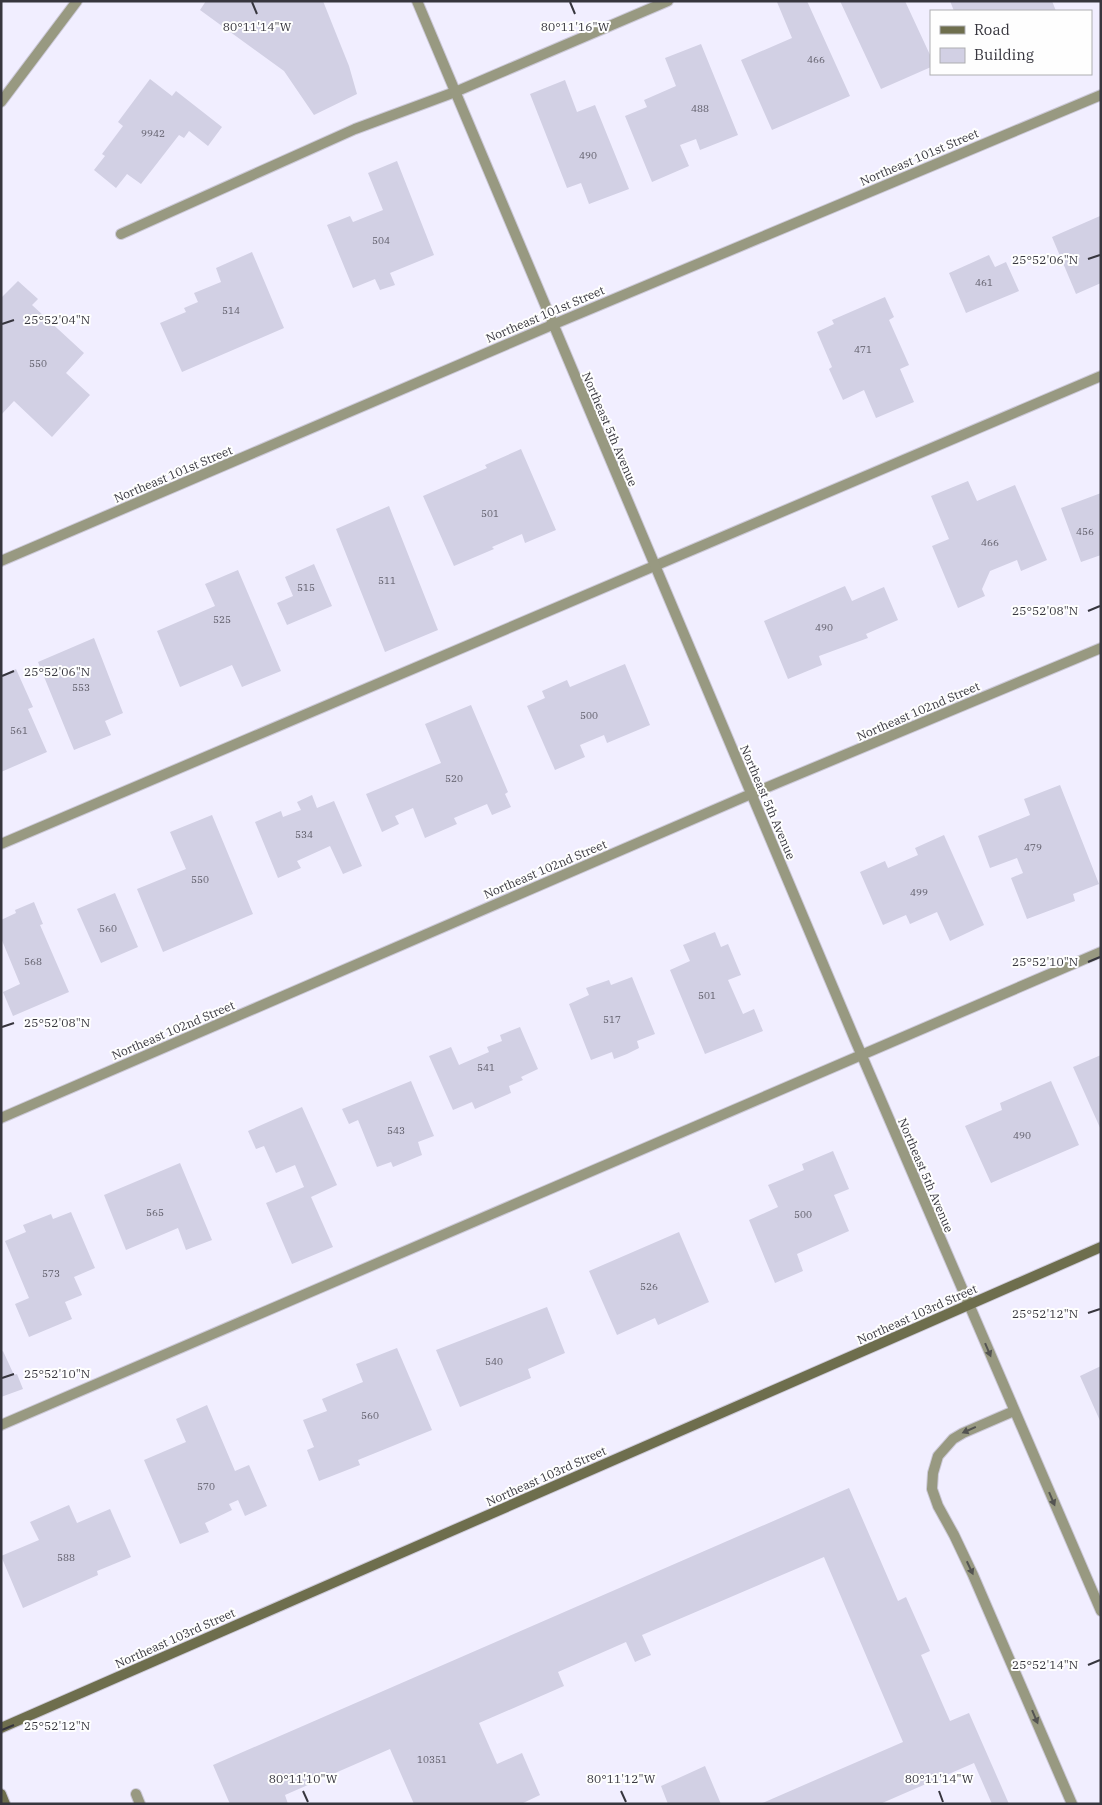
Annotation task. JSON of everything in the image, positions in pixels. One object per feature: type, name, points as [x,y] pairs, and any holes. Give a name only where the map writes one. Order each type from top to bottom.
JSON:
[{"type":"main road","name":"Northeast 103rd Street","points":[[1,1728],[1101,1247]]},
{"type":"main road","points":[[1,1794],[5,1804]]},
{"type":"street","points":[[1,102],[76,1]]},
{"type":"street","name":"Northeast 5th Avenue","points":[[417,1],[654,566],[968,1305],[1101,1611]]},
{"type":"street","points":[[121,234],[355,129],[455,92],[668,1]]},
{"type":"street","name":"Northeast 101st Street","points":[[1,561],[552,325],[1101,94]]},
{"type":"street","points":[[1,844],[1101,376]]},
{"type":"street","name":"Northeast 102nd Street","points":[[1,1118],[751,794],[1101,648]]},
{"type":"street","points":[[1,1425],[1101,952]]},
{"type":"street","points":[[1014,1411],[953,1439],[938,1456],[933,1473],[932,1489],[938,1506],[973,1575],[1072,1804]]},
{"type":"building","points":[[206,1],[323,1],[349,66],[357,94],[314,115],[284,71],[200,10]]},
{"type":"building","points":[[807,1],[850,96],[772,130],[741,60],[792,38],[777,2]]},
{"type":"building","points":[[840,1],[905,1],[930,55],[930,67],[881,89]]},
{"type":"building","points":[[950,1],[1052,1],[1056,10],[954,10]]},
{"type":"building","points":[[701,44],[738,135],[700,150],[696,139],[680,145],[689,166],[652,182],[625,116],[647,107],[644,100],[676,86],[665,58]]},
{"type":"building","points":[[150,79],[172,96],[176,91],[222,127],[208,146],[189,131],[184,138],[179,135],[141,184],[127,174],[116,188],[94,170],[105,156],[102,154],[123,126],[118,122]]},
{"type":"building","points":[[565,80],[577,112],[595,105],[629,189],[589,204],[581,183],[567,188],[530,94]]},
{"type":"building","points":[[397,161],[434,255],[390,273],[395,285],[380,290],[375,279],[353,288],[327,225],[350,216],[353,222],[383,210],[368,173]]},
{"type":"building","points":[[1100,216],[1101,283],[1076,294],[1052,237]]},
{"type":"building","points":[[252,252],[284,328],[182,372],[160,323],[186,312],[184,308],[198,302],[194,293],[221,282],[216,268]]},
{"type":"building","points":[[989,255],[995,267],[1006,262],[1019,291],[966,313],[949,273]]},
{"type":"building","points":[[18,281],[38,299],[32,305],[84,353],[66,373],[90,395],[52,437],[14,401],[1,415],[1,298]]},
{"type":"building","points":[[885,297],[894,317],[889,320],[909,365],[900,369],[914,402],[876,418],[864,390],[843,400],[829,369],[832,367],[817,332],[834,324],[832,320]]},
{"type":"building","points":[[521,449],[556,530],[525,543],[522,534],[492,547],[494,549],[454,566],[423,496],[487,468],[485,465]]},
{"type":"building","points":[[968,481],[977,501],[1015,485],[1047,560],[1021,571],[1017,560],[990,571],[982,589],[985,596],[958,608],[932,546],[949,539],[931,496]]},
{"type":"building","points":[[1101,493],[1101,555],[1081,562],[1061,508]]},
{"type":"building","points":[[389,506],[438,630],[385,652],[336,529]]},
{"type":"building","points":[[314,564],[332,606],[287,625],[277,603],[293,596],[285,577]]},
{"type":"building","points":[[238,570],[281,671],[242,687],[232,665],[180,687],[157,631],[215,606],[205,584]]},
{"type":"building","points":[[845,586],[852,601],[884,587],[898,620],[866,634],[868,638],[819,656],[822,665],[788,679],[764,621]]},
{"type":"building","points":[[94,638],[123,713],[105,721],[111,735],[74,750],[38,662]]},
{"type":"building","points":[[625,664],[650,725],[607,743],[604,735],[580,745],[585,757],[555,770],[527,706],[545,698],[542,691],[567,680],[570,687]]},
{"type":"building","points":[[16,669],[33,707],[28,709],[47,752],[1,772],[1,676]]},
{"type":"building","points":[[471,705],[508,792],[505,794],[511,807],[492,815],[487,804],[454,818],[457,824],[425,838],[413,808],[395,816],[399,824],[382,832],[366,794],[441,763],[425,724]]},
{"type":"building","points":[[1060,785],[1099,884],[1073,894],[1075,901],[1027,919],[1011,878],[1023,873],[1017,858],[990,868],[978,836],[1030,815],[1024,799]]},
{"type":"building","points":[[312,795],[317,808],[334,801],[362,866],[343,874],[330,846],[297,861],[301,868],[278,878],[255,822],[281,811],[283,817],[301,810],[297,802]]},
{"type":"building","points":[[212,815],[253,914],[163,952],[137,889],[186,869],[170,832]]},
{"type":"building","points":[[944,835],[984,925],[950,941],[937,912],[910,924],[906,915],[883,925],[860,872],[885,861],[888,868],[918,855],[915,848]]},
{"type":"building","points":[[115,893],[138,947],[101,963],[77,909]]},
{"type":"building","points":[[34,902],[43,924],[40,925],[69,992],[13,1016],[3,992],[20,984],[1,938],[1,920],[16,913],[15,910]]},
{"type":"building","points":[[715,932],[721,947],[728,944],[741,975],[728,980],[743,1014],[754,1009],[763,1031],[705,1054],[670,970],[690,961],[683,945]]},
{"type":"building","points":[[632,977],[655,1034],[637,1041],[639,1048],[627,1054],[614,1059],[612,1052],[591,1060],[569,1004],[589,995],[586,988],[609,980],[611,985]]},
{"type":"building","points":[[520,1027],[538,1069],[521,1077],[523,1080],[509,1086],[511,1093],[475,1109],[472,1102],[453,1110],[429,1056],[451,1047],[459,1065],[489,1052],[487,1047],[502,1041],[500,1035]]},
{"type":"building","points":[[1101,1055],[1101,1130],[1073,1067]]},
{"type":"building","points":[[411,1081],[434,1136],[418,1142],[422,1155],[393,1167],[391,1162],[377,1167],[358,1120],[349,1124],[342,1109]]},
{"type":"building","points":[[1051,1081],[1079,1145],[991,1183],[965,1126],[1002,1110],[1000,1103]]},
{"type":"building","points":[[302,1107],[337,1185],[311,1197],[333,1247],[292,1264],[266,1203],[304,1187],[295,1165],[276,1173],[264,1146],[256,1149],[248,1131]]},
{"type":"building","points":[[833,1151],[849,1189],[834,1195],[849,1231],[797,1254],[803,1271],[775,1283],[749,1220],[778,1207],[768,1185],[804,1170],[802,1164]]},
{"type":"building","points":[[180,1163],[212,1240],[186,1250],[178,1228],[126,1250],[104,1195]]},
{"type":"building","points":[[71,1212],[95,1268],[74,1277],[82,1295],[65,1302],[72,1319],[29,1337],[15,1304],[29,1298],[5,1241],[26,1232],[23,1225],[51,1214],[53,1219]]},
{"type":"building","points":[[679,1232],[709,1302],[658,1325],[655,1318],[617,1335],[589,1271]]},
{"type":"building","points":[[547,1307],[565,1353],[528,1369],[531,1378],[460,1407],[436,1350]]},
{"type":"building","points":[[397,1348],[432,1430],[358,1460],[360,1465],[319,1481],[307,1450],[314,1447],[303,1420],[327,1411],[322,1399],[363,1382],[356,1364]]},
{"type":"building","points":[[3,1351],[14,1375],[17,1374],[23,1389],[1,1397],[1,1352]]},
{"type":"building","points":[[1101,1366],[1101,1423],[1080,1376]]},
{"type":"building","points":[[207,1405],[235,1471],[249,1465],[267,1506],[245,1516],[238,1500],[229,1504],[232,1510],[205,1523],[209,1532],[180,1544],[144,1460],[186,1442],[176,1419]]},
{"type":"building","points":[[849,1488],[898,1601],[906,1597],[930,1651],[921,1655],[950,1721],[969,1713],[1009,1804],[992,1804],[974,1763],[880,1804],[760,1804],[903,1742],[824,1557],[642,1635],[651,1655],[635,1662],[626,1642],[558,1672],[564,1686],[479,1723],[497,1764],[522,1753],[540,1795],[521,1804],[414,1804],[390,1749],[285,1795],[288,1804],[230,1804],[213,1765]]},
{"type":"building","points":[[69,1505],[77,1523],[110,1509],[131,1557],[97,1571],[98,1575],[23,1608],[1,1556],[39,1540],[30,1522]]},
{"type":"building","points":[[705,1766],[721,1804],[668,1804],[661,1786]]}]
